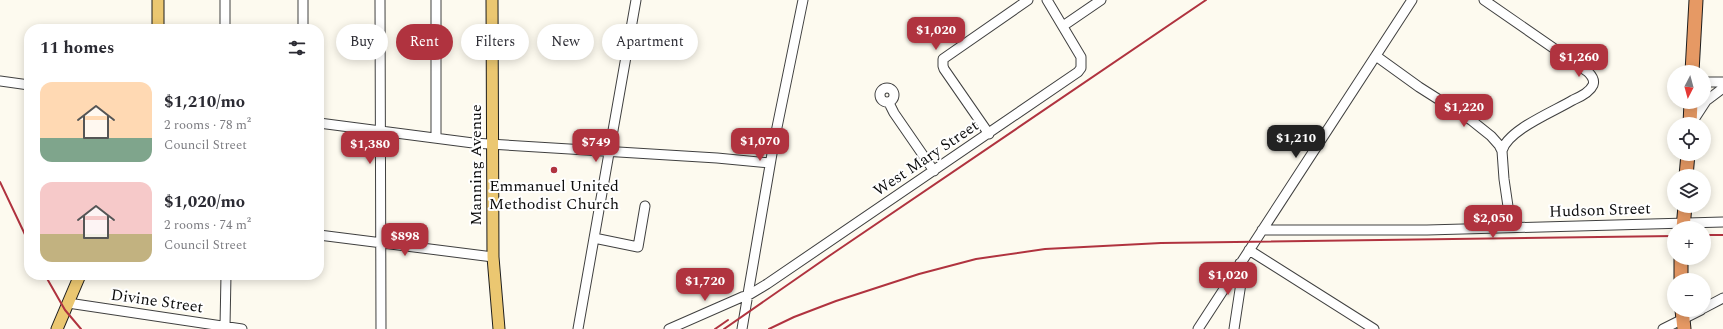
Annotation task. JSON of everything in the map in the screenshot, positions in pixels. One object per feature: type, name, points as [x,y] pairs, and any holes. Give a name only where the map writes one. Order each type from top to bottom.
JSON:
[{"type":"highway","points":[[1692,65],[1696,0]]},
{"type":"main road","points":[[158,0],[158,24]]},
{"type":"main road","name":"Manning Avenue","points":[[492,0],[493,257],[499,329]]},
{"type":"main road","points":[[57,329],[78,280]]},
{"type":"street","points":[[225,0],[225,24]]},
{"type":"street","points":[[303,0],[303,24]]},
{"type":"street","points":[[380,0],[381,329]]},
{"type":"street","points":[[436,0],[436,138]]},
{"type":"street","points":[[578,329],[609,151],[633,0]]},
{"type":"street","points":[[742,329],[770,163],[803,0]]},
{"type":"street","points":[[989,134],[944,69],[943,59],[1028,0]]},
{"type":"street","points":[[1047,0],[1063,26],[1101,0]]},
{"type":"street","points":[[1198,329],[1412,0]]},
{"type":"street","points":[[1484,0],[1588,72],[1594,81],[1592,88],[1515,134],[1505,143],[1502,151]]},
{"type":"street","name":"West Mary Street","points":[[747,296],[989,134],[1078,72],[1081,68],[1081,57],[1063,26]]},
{"type":"street","points":[[1376,56],[1419,87],[1452,107],[1483,129],[1499,145],[1502,151],[1504,179],[1511,228]]},
{"type":"street","points":[[0,81],[24,84]]},
{"type":"street","points":[[1711,82],[1723,82]]},
{"type":"street","points":[[1696,117],[1706,101],[1723,88]]},
{"type":"street","points":[[889,103],[894,113],[934,171]]},
{"type":"street","points":[[324,124],[492,145],[609,151],[770,163]]},
{"type":"street","points":[[594,238],[638,247],[645,206]]},
{"type":"street","name":"Hudson Street","points":[[1711,223],[1723,222]]},
{"type":"street","name":"Hudson Street","points":[[1262,230],[1427,230],[1667,225]]},
{"type":"street","points":[[324,236],[493,257]]},
{"type":"street","points":[[1249,250],[1374,329]]},
{"type":"street","points":[[1234,329],[1241,283],[1240,264]]},
{"type":"street","points":[[225,326],[226,280]]},
{"type":"street","points":[[669,329],[747,296]]},
{"type":"street","points":[[1711,304],[1723,298]]},
{"type":"street","name":"Divine Street","points":[[68,303],[242,329]]},
{"type":"street","points":[[1663,329],[1683,320]]},
{"type":"railway","points":[[724,329],[1206,0]]},
{"type":"railway","points":[[0,182],[24,232]]},
{"type":"railway","points":[[1711,235],[1723,235]]},
{"type":"railway","points":[[769,329],[794,317],[836,301],[919,274],[976,259],[1045,249],[1161,243],[1667,236]]},
{"type":"railway","points":[[48,280],[65,310],[81,329]]},
{"type":"railway","points":[[715,329],[728,320]]},
{"type":"place","name":"Emmanuel United Methodist Church","points":[[554,170]]}]
